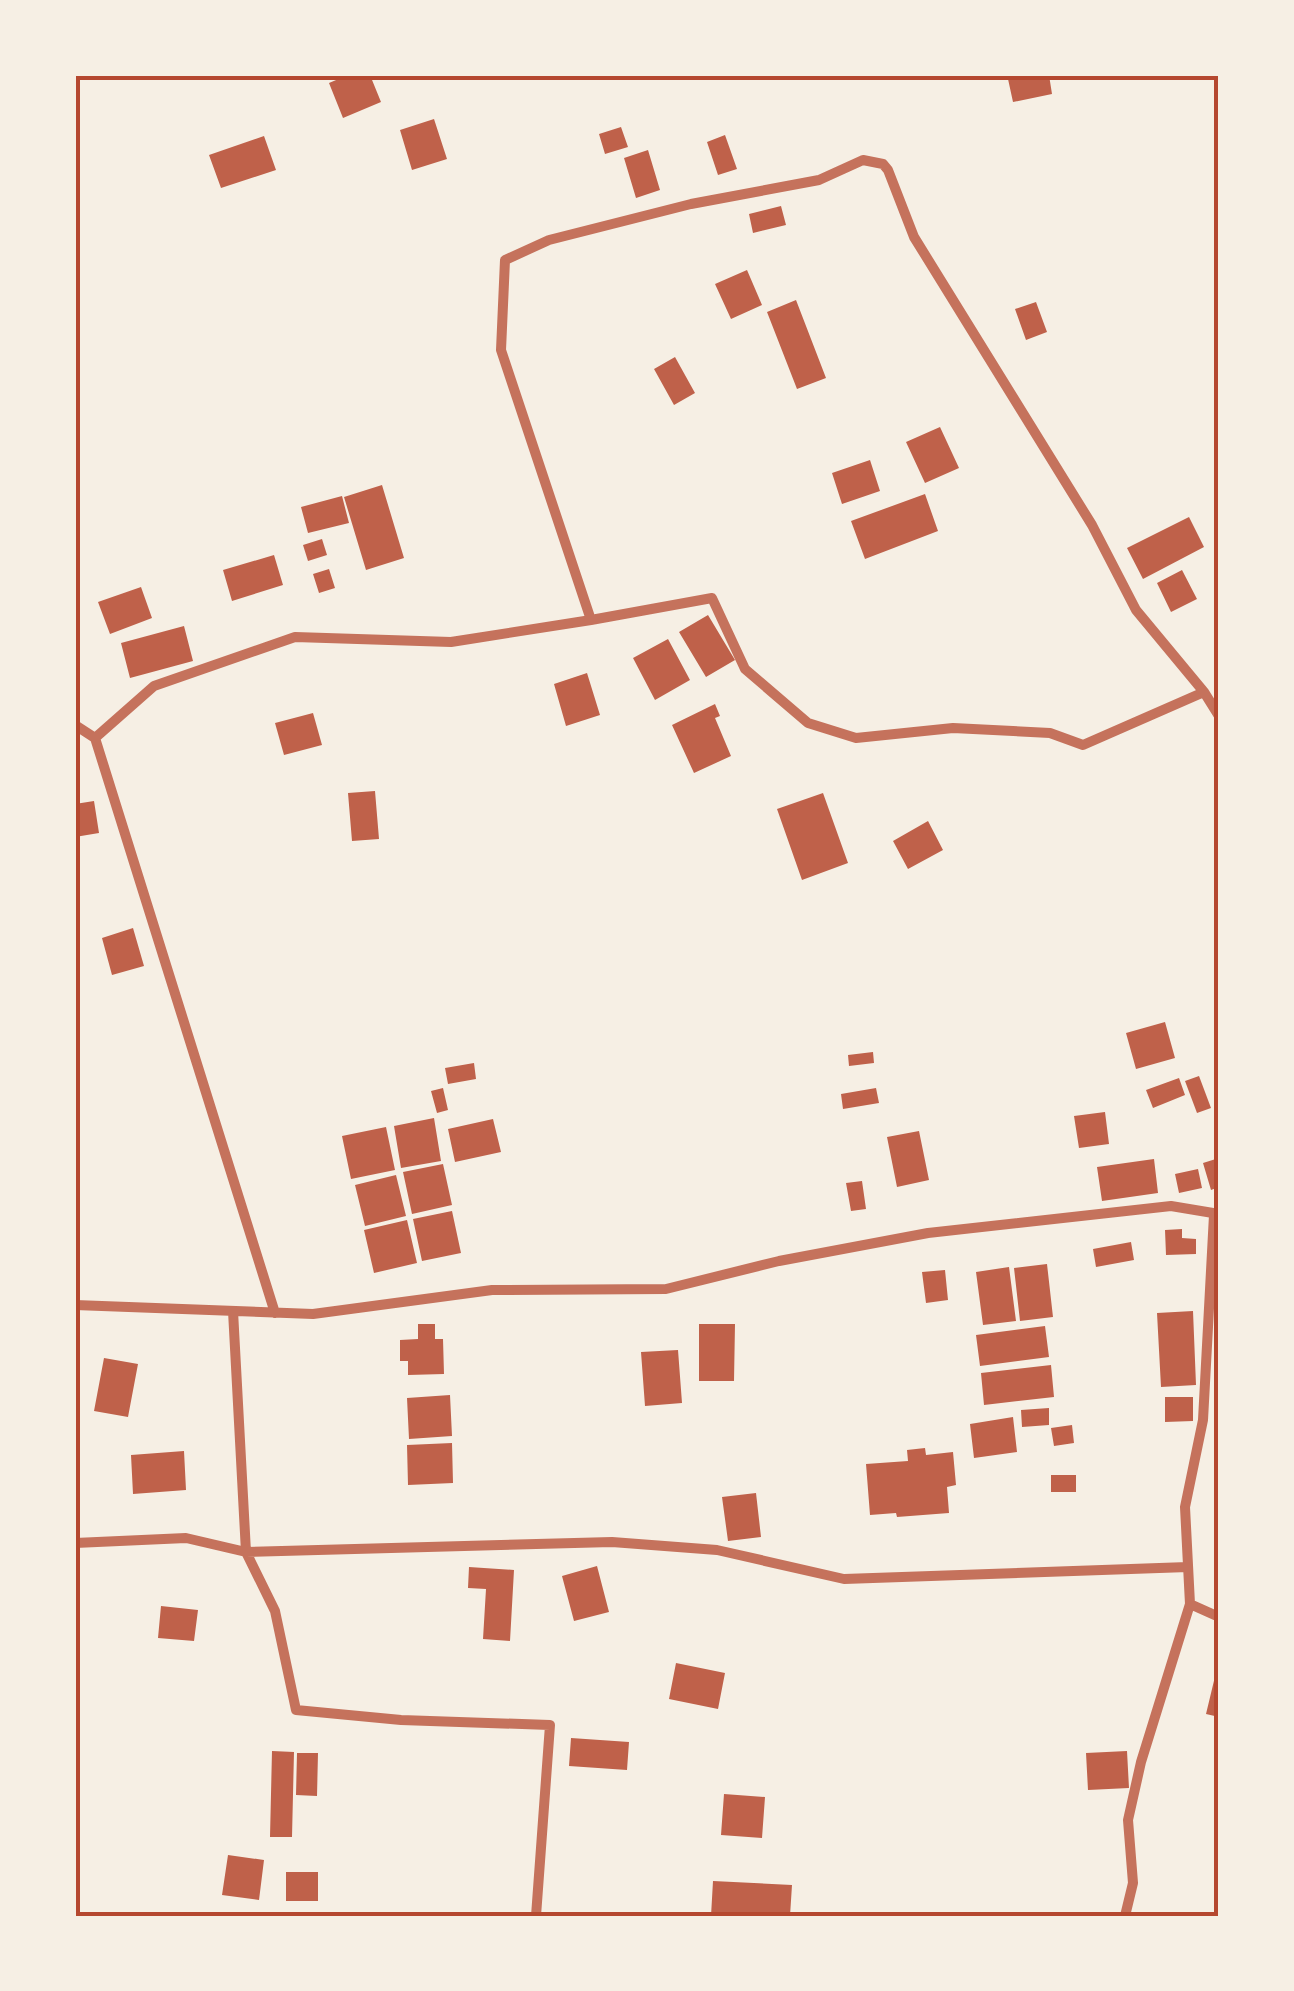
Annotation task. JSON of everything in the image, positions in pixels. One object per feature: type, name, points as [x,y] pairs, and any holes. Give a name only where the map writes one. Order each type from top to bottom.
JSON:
[{"type":"street","points":[[591,620],[501,350],[505,260],[549,240],[691,204],[818,180],[863,160],[873,160],[888,170],[914,237],[1092,524],[1136,610],[1219,716]]},
{"type":"street","points":[[95,738],[154,686],[296,637],[450,642],[712,598],[745,669],[808,723],[856,738],[952,728],[1050,733],[1082,745],[1204,692]]},
{"type":"street","points":[[75,724],[95,738],[275,1312]]},
{"type":"street","points":[[75,1305],[312,1314],[492,1290],[666,1289],[779,1261],[928,1233],[1171,1206],[1217,1215],[1203,1420],[1184,1507],[1190,1604],[1141,1762],[1128,1820],[1133,1883],[1125,1916]]},
{"type":"street","points":[[233,1311],[246,1552],[275,1612],[296,1710],[401,1720],[550,1725],[536,1916]]},
{"type":"street","points":[[1203,1420],[1219,1422]]},
{"type":"street","points":[[75,1543],[186,1538],[246,1552],[612,1542],[717,1550],[844,1579],[1188,1568]]},
{"type":"street","points":[[1190,1604],[1219,1617]]},
{"type":"building","points":[[348,75],[370,75],[381,102],[343,118],[329,83]]},
{"type":"building","points":[[1049,75],[1052,94],[1013,102],[1008,79]]},
{"type":"building","points":[[434,119],[447,159],[412,170],[400,130]]},
{"type":"building","points":[[621,127],[628,147],[605,154],[599,134]]},
{"type":"building","points":[[725,135],[737,169],[718,175],[707,142]]},
{"type":"building","points":[[264,136],[276,170],[221,188],[209,155]]},
{"type":"building","points":[[648,150],[660,190],[636,198],[624,158]]},
{"type":"building","points":[[781,206],[786,225],[753,233],[749,214]]},
{"type":"building","points":[[747,270],[762,305],[731,319],[715,284]]},
{"type":"building","points":[[796,300],[826,378],[797,389],[767,312]]},
{"type":"building","points":[[1036,302],[1047,332],[1026,340],[1015,309]]},
{"type":"building","points":[[675,357],[695,393],[674,405],[654,369]]},
{"type":"building","points":[[940,427],[959,468],[925,483],[906,442]]},
{"type":"building","points":[[870,460],[880,491],[842,504],[832,473]]},
{"type":"building","points":[[382,485],[404,558],[366,570],[344,497]]},
{"type":"building","points":[[925,494],[938,531],[865,559],[851,521]]},
{"type":"building","points":[[342,496],[349,523],[308,533],[301,507]]},
{"type":"building","points":[[1189,517],[1204,547],[1143,579],[1127,548]]},
{"type":"building","points":[[322,539],[327,555],[308,561],[303,545]]},
{"type":"building","points":[[274,555],[283,585],[232,601],[223,570]]},
{"type":"building","points":[[329,569],[335,588],[319,593],[313,574]]},
{"type":"building","points":[[1182,570],[1197,599],[1171,612],[1157,583]]},
{"type":"building","points":[[141,587],[152,618],[110,634],[98,602]]},
{"type":"building","points":[[708,615],[735,660],[706,677],[679,632]]},
{"type":"building","points":[[184,626],[193,661],[130,678],[121,643]]},
{"type":"building","points":[[668,639],[690,680],[655,700],[633,658]]},
{"type":"building","points":[[587,673],[600,715],[566,726],[554,684]]},
{"type":"building","points":[[715,704],[720,716],[715,718],[731,756],[694,773],[672,725]]},
{"type":"building","points":[[313,713],[322,745],[284,755],[275,723]]},
{"type":"building","points":[[375,791],[379,839],[352,841],[348,793]]},
{"type":"building","points":[[823,793],[848,863],[802,880],[777,809]]},
{"type":"building","points":[[94,801],[99,833],[75,837],[75,804]]},
{"type":"building","points":[[928,821],[943,850],[908,869],[893,841]]},
{"type":"building","points":[[133,928],[144,966],[112,975],[102,938]]},
{"type":"building","points":[[1165,1022],[1175,1058],[1136,1069],[1126,1033]]},
{"type":"building","points":[[873,1052],[874,1063],[849,1066],[848,1055]]},
{"type":"building","points":[[474,1063],[476,1079],[448,1084],[445,1068]]},
{"type":"building","points":[[1199,1076],[1211,1108],[1197,1113],[1185,1081]]},
{"type":"building","points":[[1179,1078],[1185,1095],[1153,1108],[1146,1090]]},
{"type":"building","points":[[443,1088],[448,1110],[437,1113],[431,1091]]},
{"type":"building","points":[[876,1088],[879,1103],[843,1109],[841,1094]]},
{"type":"building","points":[[1105,1112],[1109,1144],[1079,1148],[1074,1116]]},
{"type":"building","points":[[434,1118],[441,1161],[401,1168],[394,1126]]},
{"type":"building","points":[[493,1119],[501,1152],[455,1162],[448,1129]]},
{"type":"building","points":[[386,1127],[395,1170],[351,1179],[342,1136]]},
{"type":"building","points":[[919,1131],[929,1180],[897,1187],[887,1137]]},
{"type":"building","points":[[1219,1158],[1219,1187],[1211,1190],[1203,1163]]},
{"type":"building","points":[[1154,1159],[1158,1193],[1102,1201],[1097,1167]]},
{"type":"building","points":[[443,1164],[452,1205],[412,1214],[403,1172]]},
{"type":"building","points":[[1198,1169],[1202,1188],[1179,1193],[1175,1174]]},
{"type":"building","points":[[396,1175],[406,1216],[365,1226],[355,1185]]},
{"type":"building","points":[[862,1181],[866,1209],[851,1211],[846,1183]]},
{"type":"building","points":[[452,1211],[461,1253],[422,1261],[413,1219]]},
{"type":"building","points":[[407,1220],[417,1263],[374,1273],[364,1230]]},
{"type":"building","points":[[1182,1229],[1182,1238],[1196,1239],[1196,1254],[1166,1255],[1165,1230]]},
{"type":"building","points":[[1131,1242],[1134,1260],[1096,1267],[1093,1249]]},
{"type":"building","points":[[1047,1264],[1053,1317],[1020,1321],[1014,1268]]},
{"type":"building","points":[[1009,1267],[1016,1321],[983,1325],[976,1272]]},
{"type":"building","points":[[945,1270],[948,1300],[926,1303],[922,1272]]},
{"type":"building","points":[[1193,1311],[1196,1385],[1161,1387],[1157,1313]]},
{"type":"building","points":[[418,1324],[435,1324],[435,1339],[443,1339],[444,1374],[408,1375],[408,1361],[400,1361],[400,1340],[418,1339]]},
{"type":"building","points":[[699,1324],[735,1324],[734,1381],[699,1381]]},
{"type":"building","points":[[1045,1326],[1049,1357],[980,1366],[976,1335]]},
{"type":"building","points":[[678,1350],[682,1403],[645,1406],[641,1352]]},
{"type":"building","points":[[104,1358],[138,1364],[128,1417],[94,1411]]},
{"type":"building","points":[[1051,1365],[1054,1397],[984,1405],[981,1373]]},
{"type":"building","points":[[450,1395],[452,1436],[409,1439],[407,1398]]},
{"type":"building","points":[[1165,1397],[1193,1397],[1193,1421],[1165,1422]]},
{"type":"building","points":[[1049,1408],[1049,1425],[1022,1427],[1021,1410]]},
{"type":"building","points":[[1013,1417],[1017,1452],[974,1458],[970,1424]]},
{"type":"building","points":[[1072,1425],[1074,1443],[1054,1446],[1051,1428]]},
{"type":"building","points":[[452,1443],[453,1483],[408,1485],[407,1445]]},
{"type":"building","points":[[925,1448],[926,1455],[953,1452],[956,1485],[947,1487],[949,1513],[870,1515],[866,1464],[908,1461],[907,1450]]},
{"type":"building","points":[[184,1451],[186,1490],[133,1494],[131,1455]]},
{"type":"building","points":[[1051,1475],[1076,1475],[1076,1492],[1051,1492]]},
{"type":"building","points":[[756,1493],[761,1537],[728,1541],[722,1497]]},
{"type":"building","points":[[597,1566],[609,1612],[574,1621],[562,1576]]},
{"type":"building","points":[[469,1567],[514,1570],[510,1641],[483,1639],[486,1589],[468,1588]]},
{"type":"building","points":[[161,1606],[198,1610],[194,1641],[158,1638]]},
{"type":"building","points":[[676,1663],[725,1673],[718,1709],[669,1699]]},
{"type":"building","points":[[1219,1664],[1219,1717],[1206,1714]]},
{"type":"building","points":[[571,1738],[629,1742],[627,1770],[569,1766]]},
{"type":"building","points":[[272,1751],[294,1752],[292,1837],[270,1837]]},
{"type":"building","points":[[1127,1751],[1129,1788],[1088,1790],[1086,1753]]},
{"type":"building","points":[[297,1753],[318,1753],[317,1796],[296,1795]]},
{"type":"building","points":[[724,1794],[765,1797],[762,1838],[721,1835]]},
{"type":"building","points":[[228,1855],[264,1860],[259,1900],[222,1895]]},
{"type":"building","points":[[286,1872],[318,1872],[318,1901],[286,1901]]},
{"type":"building","points":[[713,1881],[792,1885],[790,1916],[711,1916]]}]
